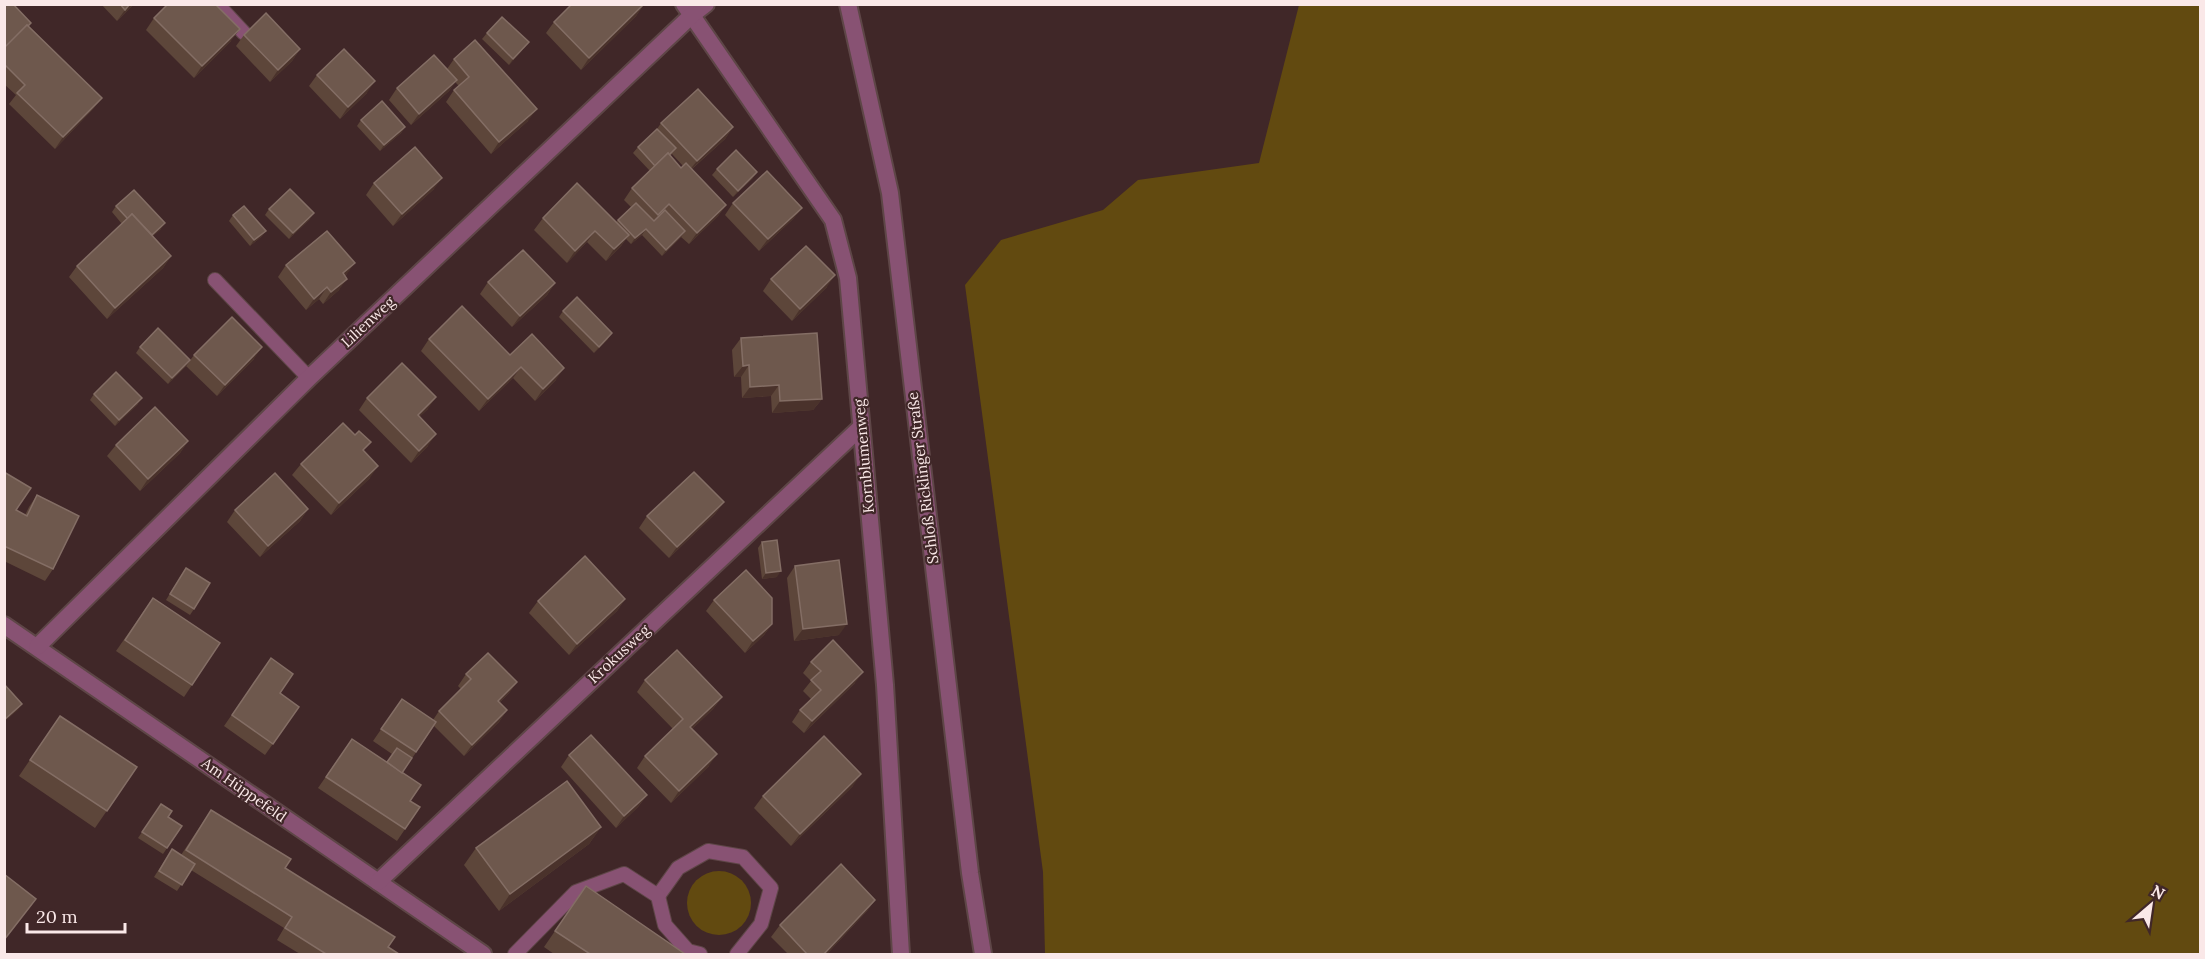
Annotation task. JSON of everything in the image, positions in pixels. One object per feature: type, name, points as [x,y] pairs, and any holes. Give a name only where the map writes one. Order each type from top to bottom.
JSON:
[{"type":"street","name":"Lilienweg","points":[[37,647],[309,378],[688,10],[706,4]]},
{"type":"street","name":"Schloß Ricklinger Straße","points":[[848,4],[890,193],[970,873],[983,954]]},
{"type":"street","name":"Kornblumenweg","points":[[688,10],[833,220],[848,278],[885,684],[901,954]]},
{"type":"street","name":"Krokusweg","points":[[378,882],[861,427]]},
{"type":"street","name":"Am Hüppefeld","points":[[4,625],[483,954]]},
{"type":"lane","points":[[217,4],[244,33]]},
{"type":"lane","points":[[214,280],[309,378]]},
{"type":"lane","points":[[658,896],[678,868],[708,851],[744,857],[771,888],[761,924],[737,954]]},
{"type":"lane","points":[[515,954],[576,892],[624,874],[658,896],[665,925],[688,951],[700,954]]},
{"type":"shaded area","points":[[1299,5],[2200,5],[2200,954],[1045,954],[1043,872],[965,285],[1001,240],[1103,210],[1138,180],[1259,163]]},
{"type":"shaded area","points":[[719,871],[737,877],[745,885],[751,903],[745,921],[737,929],[719,935],[701,929],[693,921],[687,903],[693,885],[701,877]]},
{"type":"building","points":[[4,4],[13,4],[31,23],[6,47],[4,46]]},
{"type":"building","points":[[120,4],[130,4],[125,10]]},
{"type":"building","points":[[168,4],[215,4],[240,29],[202,66],[154,18]]},
{"type":"building","points":[[572,4],[644,4],[589,58],[554,22]]},
{"type":"building","points":[[266,13],[300,49],[278,70],[244,35]]},
{"type":"building","points":[[502,17],[529,42],[513,59],[487,33]]},
{"type":"building","points":[[27,25],[102,98],[63,137],[17,93],[25,85],[4,64],[4,48]]},
{"type":"building","points":[[475,40],[537,109],[499,142],[454,90],[469,77],[454,59]]},
{"type":"building","points":[[344,49],[375,81],[348,107],[317,75]]},
{"type":"building","points":[[434,55],[457,80],[419,114],[397,88]]},
{"type":"building","points":[[698,89],[733,127],[697,161],[661,123]]},
{"type":"building","points":[[382,101],[405,127],[384,145],[361,120]]},
{"type":"building","points":[[657,129],[676,148],[655,166],[638,147]]},
{"type":"building","points":[[415,147],[442,178],[402,214],[374,183]]},
{"type":"building","points":[[736,150],[757,172],[738,191],[717,169]]},
{"type":"building","points":[[668,153],[681,168],[686,163],[726,205],[697,233],[669,204],[658,215],[632,188]]},
{"type":"building","points":[[767,171],[802,208],[768,239],[733,203]]},
{"type":"building","points":[[577,183],[629,235],[614,249],[595,231],[575,251],[543,218]]},
{"type":"building","points":[[290,189],[314,213],[293,233],[269,209]]},
{"type":"building","points":[[134,190],[165,223],[152,235],[132,214],[128,219],[116,206]]},
{"type":"building","points":[[636,203],[654,221],[665,210],[685,231],[666,250],[646,229],[635,238],[618,220]]},
{"type":"building","points":[[244,206],[266,231],[254,240],[233,215]]},
{"type":"building","points":[[132,214],[171,256],[115,308],[77,266]]},
{"type":"building","points":[[327,231],[355,263],[343,273],[347,279],[331,292],[327,287],[314,299],[286,265]]},
{"type":"building","points":[[806,246],[835,275],[800,309],[771,279]]},
{"type":"building","points":[[523,250],[555,283],[520,316],[488,282]]},
{"type":"building","points":[[577,297],[612,333],[599,347],[563,311]]},
{"type":"building","points":[[462,306],[510,355],[532,334],[564,368],[543,389],[521,367],[488,399],[429,339]]},
{"type":"building","points":[[232,317],[262,347],[225,385],[194,355]]},
{"type":"building","points":[[158,328],[190,360],[172,378],[140,347]]},
{"type":"building","points":[[817,333],[822,399],[780,401],[779,385],[750,387],[749,365],[743,366],[741,338]]},
{"type":"building","points":[[402,363],[436,397],[418,415],[436,434],[419,451],[367,398]]},
{"type":"building","points":[[116,372],[142,398],[119,420],[94,394]]},
{"type":"building","points":[[155,407],[188,441],[148,479],[116,445]]},
{"type":"building","points":[[343,423],[355,435],[359,431],[371,442],[363,450],[378,466],[339,503],[301,464]]},
{"type":"building","points":[[4,472],[31,488],[16,510],[27,516],[37,495],[79,516],[53,569],[4,546]]},
{"type":"building","points":[[694,472],[724,502],[677,547],[647,516]]},
{"type":"building","points":[[275,473],[308,509],[268,546],[235,510]]},
{"type":"building","points":[[777,540],[781,571],[766,573],[762,542]]},
{"type":"building","points":[[585,556],[625,599],[577,644],[538,601]]},
{"type":"building","points":[[839,560],[847,624],[803,629],[795,566]]},
{"type":"building","points":[[186,568],[210,583],[194,609],[170,594]]},
{"type":"building","points":[[746,570],[772,598],[772,624],[753,641],[714,600]]},
{"type":"building","points":[[153,598],[220,643],[192,685],[125,640]]},
{"type":"building","points":[[833,640],[863,672],[812,721],[800,710],[821,690],[811,680],[821,671],[811,662]]},
{"type":"building","points":[[677,650],[722,697],[690,727],[717,754],[679,791],[645,756],[683,719],[645,680]]},
{"type":"building","points":[[488,653],[517,682],[498,701],[507,710],[472,745],[439,711],[471,679],[466,674]]},
{"type":"building","points":[[271,658],[293,674],[280,693],[299,707],[273,744],[232,715]]},
{"type":"building","points":[[4,684],[22,704],[4,720]]},
{"type":"building","points":[[402,699],[436,722],[416,752],[381,729]]},
{"type":"building","points":[[60,716],[137,767],[107,811],[30,760]]},
{"type":"building","points":[[591,735],[647,795],[624,816],[569,755]]},
{"type":"building","points":[[824,736],[861,774],[800,834],[763,796]]},
{"type":"building","points":[[352,739],[421,785],[410,801],[420,807],[405,829],[326,777]]},
{"type":"building","points":[[397,748],[412,758],[402,773],[387,762]]},
{"type":"building","points":[[567,781],[601,827],[510,894],[476,848]]},
{"type":"building","points":[[161,804],[172,811],[168,817],[182,826],[167,848],[142,832]]},
{"type":"building","points":[[211,810],[291,859],[285,868],[395,937],[388,947],[399,954],[326,954],[285,928],[292,917],[186,850]]},
{"type":"building","points":[[172,849],[195,864],[182,885],[159,871]]},
{"type":"building","points":[[841,864],[875,900],[824,954],[807,954],[780,925]]},
{"type":"building","points":[[4,874],[36,899],[4,940]]},
{"type":"building","points":[[586,886],[685,954],[590,954],[555,931]]}]
